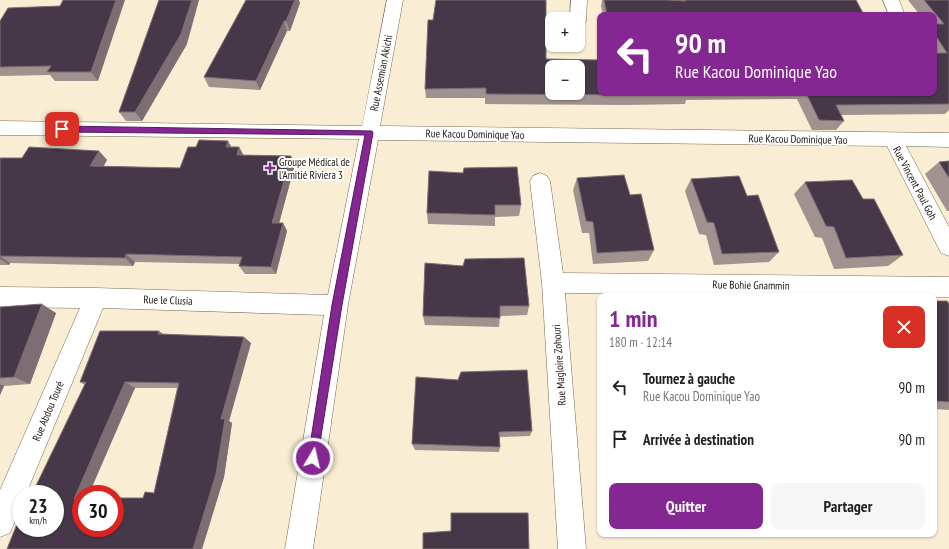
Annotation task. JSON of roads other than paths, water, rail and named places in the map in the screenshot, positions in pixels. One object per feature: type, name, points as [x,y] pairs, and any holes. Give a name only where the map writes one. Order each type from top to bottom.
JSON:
[{"type":"street","name":"Rue Assemian Akichi","points":[[299,549],[337,305],[395,0]]},
{"type":"street","points":[[578,12],[579,0]]},
{"type":"street","points":[[891,0],[896,12]]},
{"type":"street","name":"Rue Kacou Dominique Yao","points":[[0,128],[949,140]]},
{"type":"street","name":"Rue Vincent Paul Goh","points":[[893,140],[949,247]]},
{"type":"street","name":"Rue Magloire Zohouri","points":[[540,181],[553,283],[572,549]]},
{"type":"street","name":"Rue Bohie Gnammin","points":[[553,283],[949,287]]},
{"type":"street","name":"Rue le Clusia","points":[[0,297],[96,298],[337,305]]},
{"type":"street","name":"Rue Abdou Touré","points":[[0,523],[96,298]]},
{"type":"place","name":"Groupe Médical de l'Amitié Riviera 3","points":[[270,168]]}]
